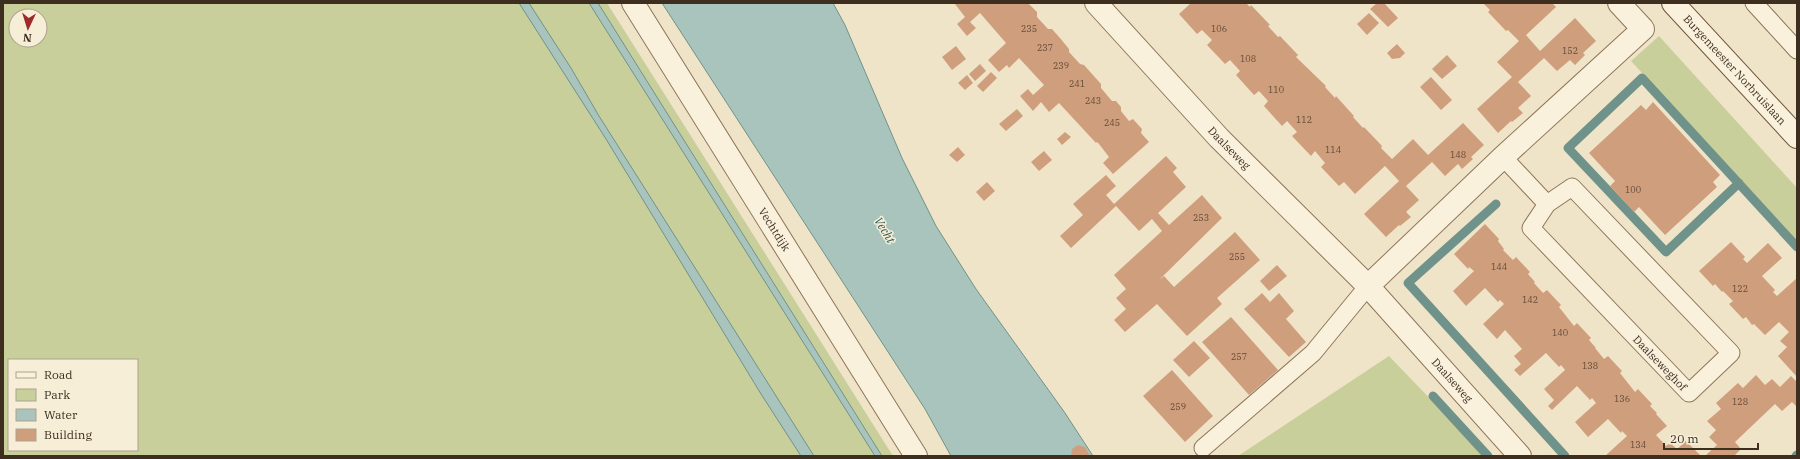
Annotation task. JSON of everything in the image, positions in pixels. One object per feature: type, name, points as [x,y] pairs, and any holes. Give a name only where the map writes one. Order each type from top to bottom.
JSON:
[{"type":"street","name":"Vechtdijk","points":[[633,3],[916,456]]},
{"type":"street","name":"Daalseweg","points":[[1096,3],[1219,138],[1368,286],[1520,456]]},
{"type":"street","points":[[1368,286],[1503,157],[1643,29],[1619,3]]},
{"type":"street","name":"Burgemeester Norbruislaan","points":[[1673,3],[1797,138]]},
{"type":"lane","points":[[1754,3],[1797,50]]},
{"type":"lane","points":[[1503,157],[1547,204]]},
{"type":"lane","name":"Daalseweghof","points":[[1572,187],[1730,353],[1689,393],[1531,228],[1547,204],[1572,187]]},
{"type":"lane","points":[[1203,448],[1313,353],[1368,286]]},
{"type":"green space","points":[[3,3],[607,3],[893,456],[3,456]]},
{"type":"green space","points":[[1659,36],[1797,188],[1797,241],[1631,61]]},
{"type":"green space","points":[[1389,356],[1485,456],[1238,456],[1244,452]]},
{"type":"water","points":[[519,3],[529,3],[814,456],[801,456],[761,394],[606,139]]},
{"type":"water","points":[[589,3],[598,3],[882,456],[875,456]]},
{"type":"water","name":"Vecht","points":[[662,3],[833,3],[845,25],[902,158],[936,226],[976,289],[1065,413],[1093,456],[951,456],[925,409]]},
{"type":"building","points":[[1028,3],[1037,12],[1037,17],[1048,29],[1052,29],[1069,49],[1069,52],[1080,64],[1084,65],[1101,84],[1101,88],[1112,101],[1116,101],[1121,107],[1121,111],[1129,121],[1133,119],[1142,129],[1141,133],[1149,142],[1113,174],[1103,163],[1109,157],[1099,144],[1097,142],[1096,143],[1059,103],[1049,112],[1041,102],[1033,111],[1020,96],[1028,89],[1033,95],[1044,85],[1019,58],[1009,68],[1007,65],[999,72],[988,60],[1006,43],[980,13],[970,22],[976,28],[967,36],[957,24],[965,17],[955,4]]},
{"type":"building","points":[[1191,3],[1246,3],[1250,7],[1251,5],[1270,25],[1268,26],[1278,37],[1280,36],[1298,55],[1296,57],[1326,86],[1325,87],[1335,98],[1336,96],[1354,116],[1353,117],[1382,146],[1381,148],[1392,159],[1413,139],[1428,155],[1463,123],[1484,145],[1471,157],[1473,159],[1462,169],[1458,164],[1445,176],[1432,162],[1406,186],[1419,200],[1406,212],[1411,217],[1400,226],[1399,225],[1386,237],[1364,214],[1399,181],[1385,166],[1355,194],[1344,182],[1339,186],[1321,167],[1325,163],[1315,151],[1311,156],[1292,136],[1297,132],[1287,121],[1282,126],[1264,106],[1268,101],[1259,91],[1254,95],[1236,75],[1240,71],[1230,60],[1225,64],[1207,45],[1212,40],[1202,30],[1197,34],[1179,14]]},
{"type":"building","points":[[1377,3],[1384,3],[1398,18],[1388,27],[1370,9]]},
{"type":"building","points":[[1483,3],[1552,3],[1556,7],[1526,35],[1540,51],[1575,18],[1596,41],[1583,53],[1585,55],[1575,65],[1570,60],[1557,71],[1544,58],[1518,82],[1531,96],[1518,108],[1523,113],[1512,122],[1511,121],[1498,133],[1477,109],[1512,77],[1497,62],[1519,41],[1508,30],[1506,31],[1488,12],[1490,10]]},
{"type":"building","points":[[1369,13],[1379,23],[1367,35],[1357,24]]},
{"type":"building","points":[[1397,44],[1405,53],[1400,58],[1392,59],[1387,53]]},
{"type":"building","points":[[956,46],[966,59],[952,70],[942,57]]},
{"type":"building","points":[[1447,55],[1457,66],[1442,79],[1432,69]]},
{"type":"building","points":[[980,64],[986,71],[975,81],[969,74]]},
{"type":"building","points":[[991,72],[997,78],[983,92],[977,86]]},
{"type":"building","points":[[967,75],[973,83],[965,90],[958,83]]},
{"type":"building","points":[[1431,77],[1452,100],[1441,110],[1420,87]]},
{"type":"building","points":[[1653,102],[1720,175],[1713,182],[1717,187],[1665,235],[1639,207],[1634,212],[1610,186],[1615,181],[1589,153],[1641,105],[1646,110]]},
{"type":"building","points":[[1017,109],[1023,116],[1006,131],[999,124]]},
{"type":"building","points":[[1065,132],[1071,137],[1062,145],[1057,139]]},
{"type":"building","points":[[958,147],[965,155],[957,162],[949,155]]},
{"type":"building","points":[[1044,151],[1052,160],[1039,171],[1031,162]]},
{"type":"building","points":[[1166,156],[1177,168],[1173,172],[1186,187],[1158,213],[1169,225],[1202,195],[1222,218],[1159,280],[1164,276],[1174,287],[1235,232],[1260,260],[1217,298],[1222,304],[1187,336],[1157,304],[1125,332],[1114,320],[1126,309],[1116,298],[1126,289],[1114,275],[1162,231],[1152,219],[1139,231],[1116,206],[1071,248],[1060,236],[1083,215],[1073,204],[1106,175],[1116,186],[1106,195],[1114,204]]},
{"type":"building","points":[[987,182],[995,191],[984,201],[976,192]]},
{"type":"building","points":[[1485,224],[1499,239],[1498,241],[1504,249],[1503,250],[1513,260],[1516,257],[1530,272],[1528,274],[1543,293],[1547,290],[1561,305],[1559,307],[1574,326],[1577,323],[1591,338],[1589,340],[1604,359],[1608,356],[1622,371],[1620,373],[1635,392],[1638,389],[1652,404],[1650,406],[1667,426],[1656,435],[1666,446],[1670,443],[1677,449],[1686,441],[1701,456],[1605,456],[1627,436],[1622,431],[1621,433],[1608,419],[1588,437],[1575,422],[1596,403],[1592,398],[1590,400],[1577,386],[1552,410],[1548,406],[1554,400],[1544,389],[1565,370],[1561,365],[1559,367],[1546,353],[1520,376],[1514,370],[1521,364],[1514,356],[1522,349],[1505,330],[1497,339],[1483,324],[1504,304],[1500,300],[1498,302],[1485,288],[1466,306],[1453,291],[1474,271],[1469,267],[1468,269],[1454,254]]},
{"type":"building","points":[[1731,242],[1745,257],[1743,259],[1747,263],[1768,243],[1782,258],[1762,276],[1775,290],[1773,292],[1777,296],[1797,278],[1797,377],[1778,356],[1787,347],[1780,341],[1789,332],[1779,322],[1765,335],[1754,324],[1752,325],[1746,317],[1743,319],[1729,304],[1733,301],[1715,284],[1713,286],[1699,271]]},
{"type":"building","points":[[1277,265],[1287,276],[1269,291],[1260,281]]},
{"type":"building","points":[[1262,293],[1270,302],[1279,293],[1294,311],[1286,319],[1306,342],[1289,357],[1244,309]]},
{"type":"building","points":[[1231,317],[1278,370],[1249,395],[1202,342]]},
{"type":"building","points":[[1194,341],[1210,358],[1189,377],[1173,360]]},
{"type":"building","points":[[1172,370],[1213,416],[1185,442],[1143,396]]},
{"type":"building","points":[[1756,375],[1765,385],[1772,379],[1780,387],[1791,376],[1797,382],[1797,407],[1792,402],[1782,411],[1775,404],[1735,442],[1741,449],[1734,456],[1705,456],[1717,445],[1709,437],[1716,430],[1707,421],[1721,409],[1716,403],[1738,383],[1743,388]]},
{"type":"building","points":[[1078,445],[1085,447],[1090,456],[1071,456],[1072,449]]},
{"type":"waterway","points":[[1739,183],[1666,252],[1568,148],[1642,78],[1797,247]]},
{"type":"waterway","points":[[1496,204],[1408,283],[1565,456]]},
{"type":"waterway","points":[[1433,396],[1488,456]]}]
